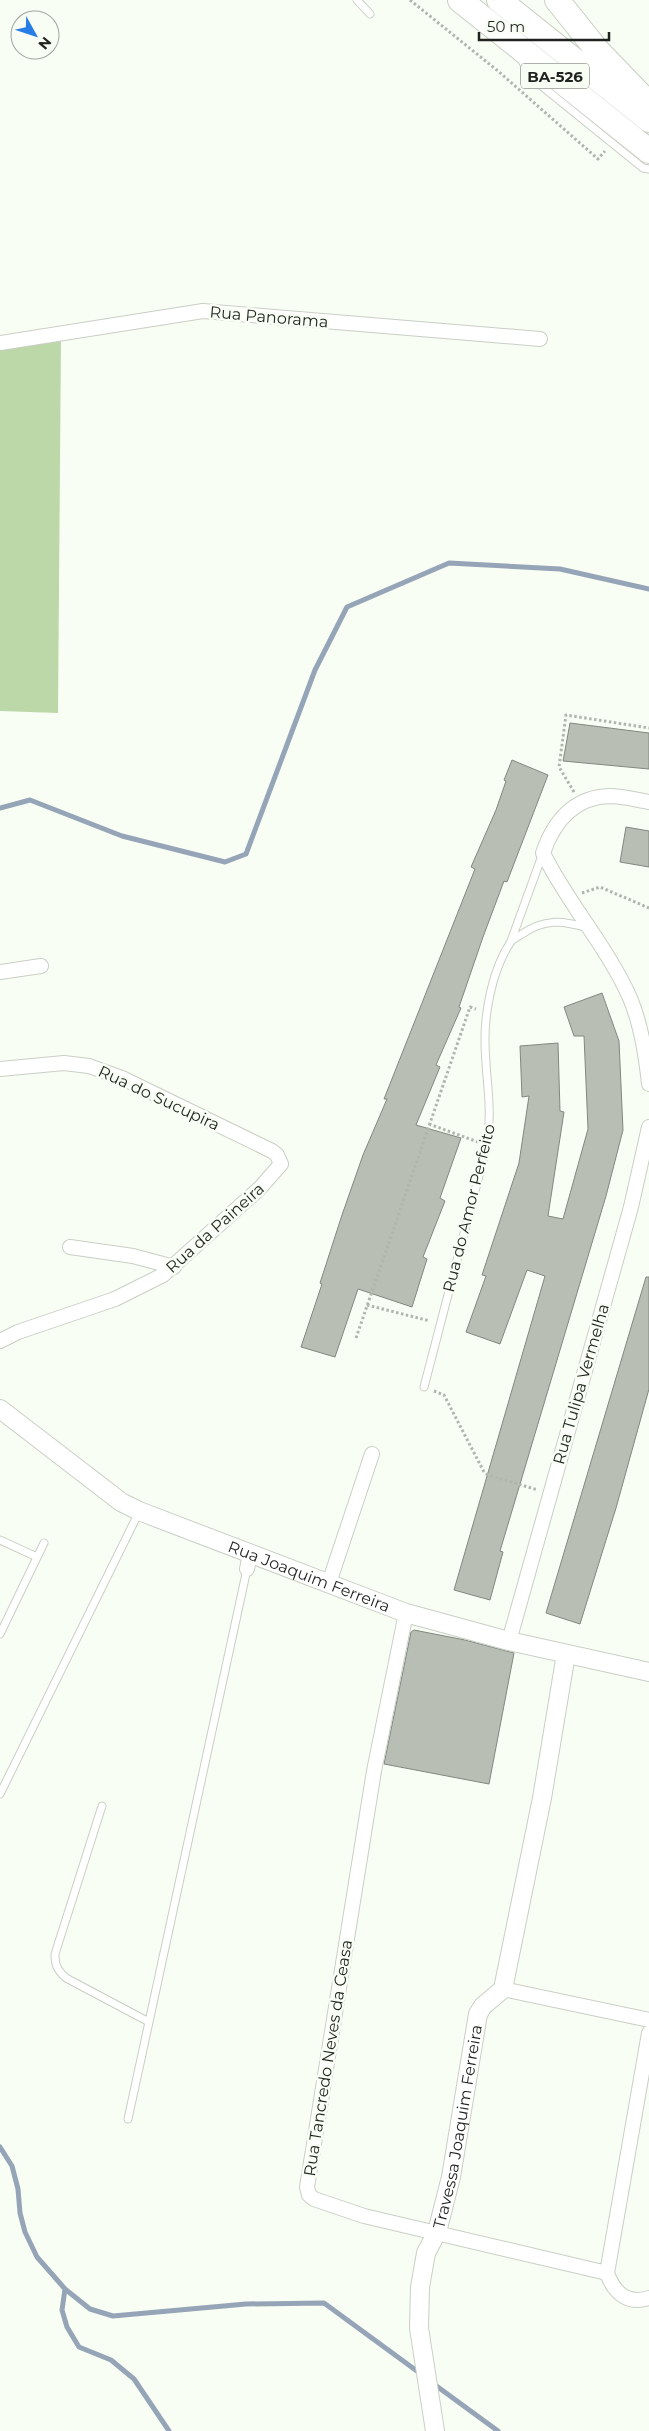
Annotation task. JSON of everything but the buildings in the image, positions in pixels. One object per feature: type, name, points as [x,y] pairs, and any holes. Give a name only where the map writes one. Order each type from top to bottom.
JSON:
[{"type":"highway","name":"BA-526","points":[[460,0],[649,151]]},
{"type":"highway","name":"BA-526","points":[[499,0],[649,120]]},
{"type":"highway","points":[[558,0],[597,50],[649,104]]},
{"type":"street","name":"Rua Panorama","points":[[0,343],[203,311],[540,339]]},
{"type":"street","name":"Rua do Amor Perfeito","points":[[543,853],[555,826],[564,815],[578,804],[610,796],[649,802]]},
{"type":"street","points":[[543,853],[568,898],[614,966],[630,999],[648,1061],[649,1084]]},
{"type":"street","points":[[0,972],[41,966]]},
{"type":"street","name":"Rua do Sucupira","points":[[0,1069],[64,1063],[103,1070],[272,1151],[280,1160]]},
{"type":"street","name":"Rua Tulipa Vermelha","points":[[509,1641],[631,1207],[649,1127]]},
{"type":"street","name":"Rua da Paineira","points":[[0,1340],[115,1299],[147,1284],[174,1267],[280,1168],[280,1160]]},
{"type":"street","points":[[70,1247],[132,1256],[174,1267]]},
{"type":"street","name":"Rua Joaquim Ferreira","points":[[0,1409],[114,1497],[248,1562],[329,1583],[406,1613],[509,1641],[649,1672]]},
{"type":"street","points":[[329,1583],[372,1454]]},
{"type":"street","name":"Rua Tancredo Neves da Ceasa","points":[[406,1613],[374,1771],[307,2187],[309,2195],[314,2199],[364,2216],[607,2273]]},
{"type":"street","points":[[566,1654],[542,1798],[503,1989],[649,2020]]},
{"type":"street","name":"Travessa Joaquim Ferreira","points":[[435,2431],[419,2328],[420,2287],[426,2253],[437,2232],[451,2177],[478,2014],[491,1997],[503,1989]]},
{"type":"street","points":[[649,2033],[607,2273],[615,2289],[628,2300],[640,2301],[649,2298]]},
{"type":"lane","points":[[357,0],[370,14]]},
{"type":"lane","points":[[522,7],[551,42]]},
{"type":"lane","points":[[507,38],[533,79],[643,168],[649,169]]},
{"type":"lane","name":"Rua do Amor Perfeito","points":[[424,1387],[487,1145],[491,1121],[485,1040],[486,1013],[494,980],[543,853]]},
{"type":"lane","points":[[510,942],[538,924],[552,921],[568,922],[590,929]]},
{"type":"lane","points":[[0,1794],[140,1511]]},
{"type":"lane","points":[[0,1540],[37,1558]]},
{"type":"lane","points":[[0,1634],[44,1543]]},
{"type":"lane","points":[[128,2119],[248,1562]]},
{"type":"lane","points":[[102,1806],[55,1954],[55,1964],[58,1971],[66,1978],[149,2022]]},
{"type":"path","points":[[410,0],[498,71],[598,159],[612,143]]},
{"type":"path","points":[[578,804],[571,785],[559,767],[566,715],[649,728]]},
{"type":"path","points":[[568,898],[600,887],[649,908]]},
{"type":"path","points":[[356,1338],[470,1007]]},
{"type":"path","points":[[429,1124],[487,1145]]},
{"type":"path","points":[[367,1305],[440,1324]]},
{"type":"path","points":[[424,1387],[444,1395],[484,1472],[488,1475],[550,1494]]},
{"type":"green space","points":[[61,336],[58,713],[0,711],[0,349]]},
{"type":"waterway","points":[[0,808],[30,800],[122,836],[225,862],[246,854],[315,670],[347,607],[449,563],[560,569],[649,589]]},
{"type":"waterway","points":[[0,2147],[12,2166],[25,2232],[37,2257],[65,2289],[90,2309],[113,2316],[246,2304],[324,2303],[421,2374]]},
{"type":"waterway","points":[[65,2289],[62,2310],[67,2327],[79,2347],[111,2360],[134,2379],[169,2431]]},
{"type":"waterway","points":[[431,2382],[498,2431]]}]
